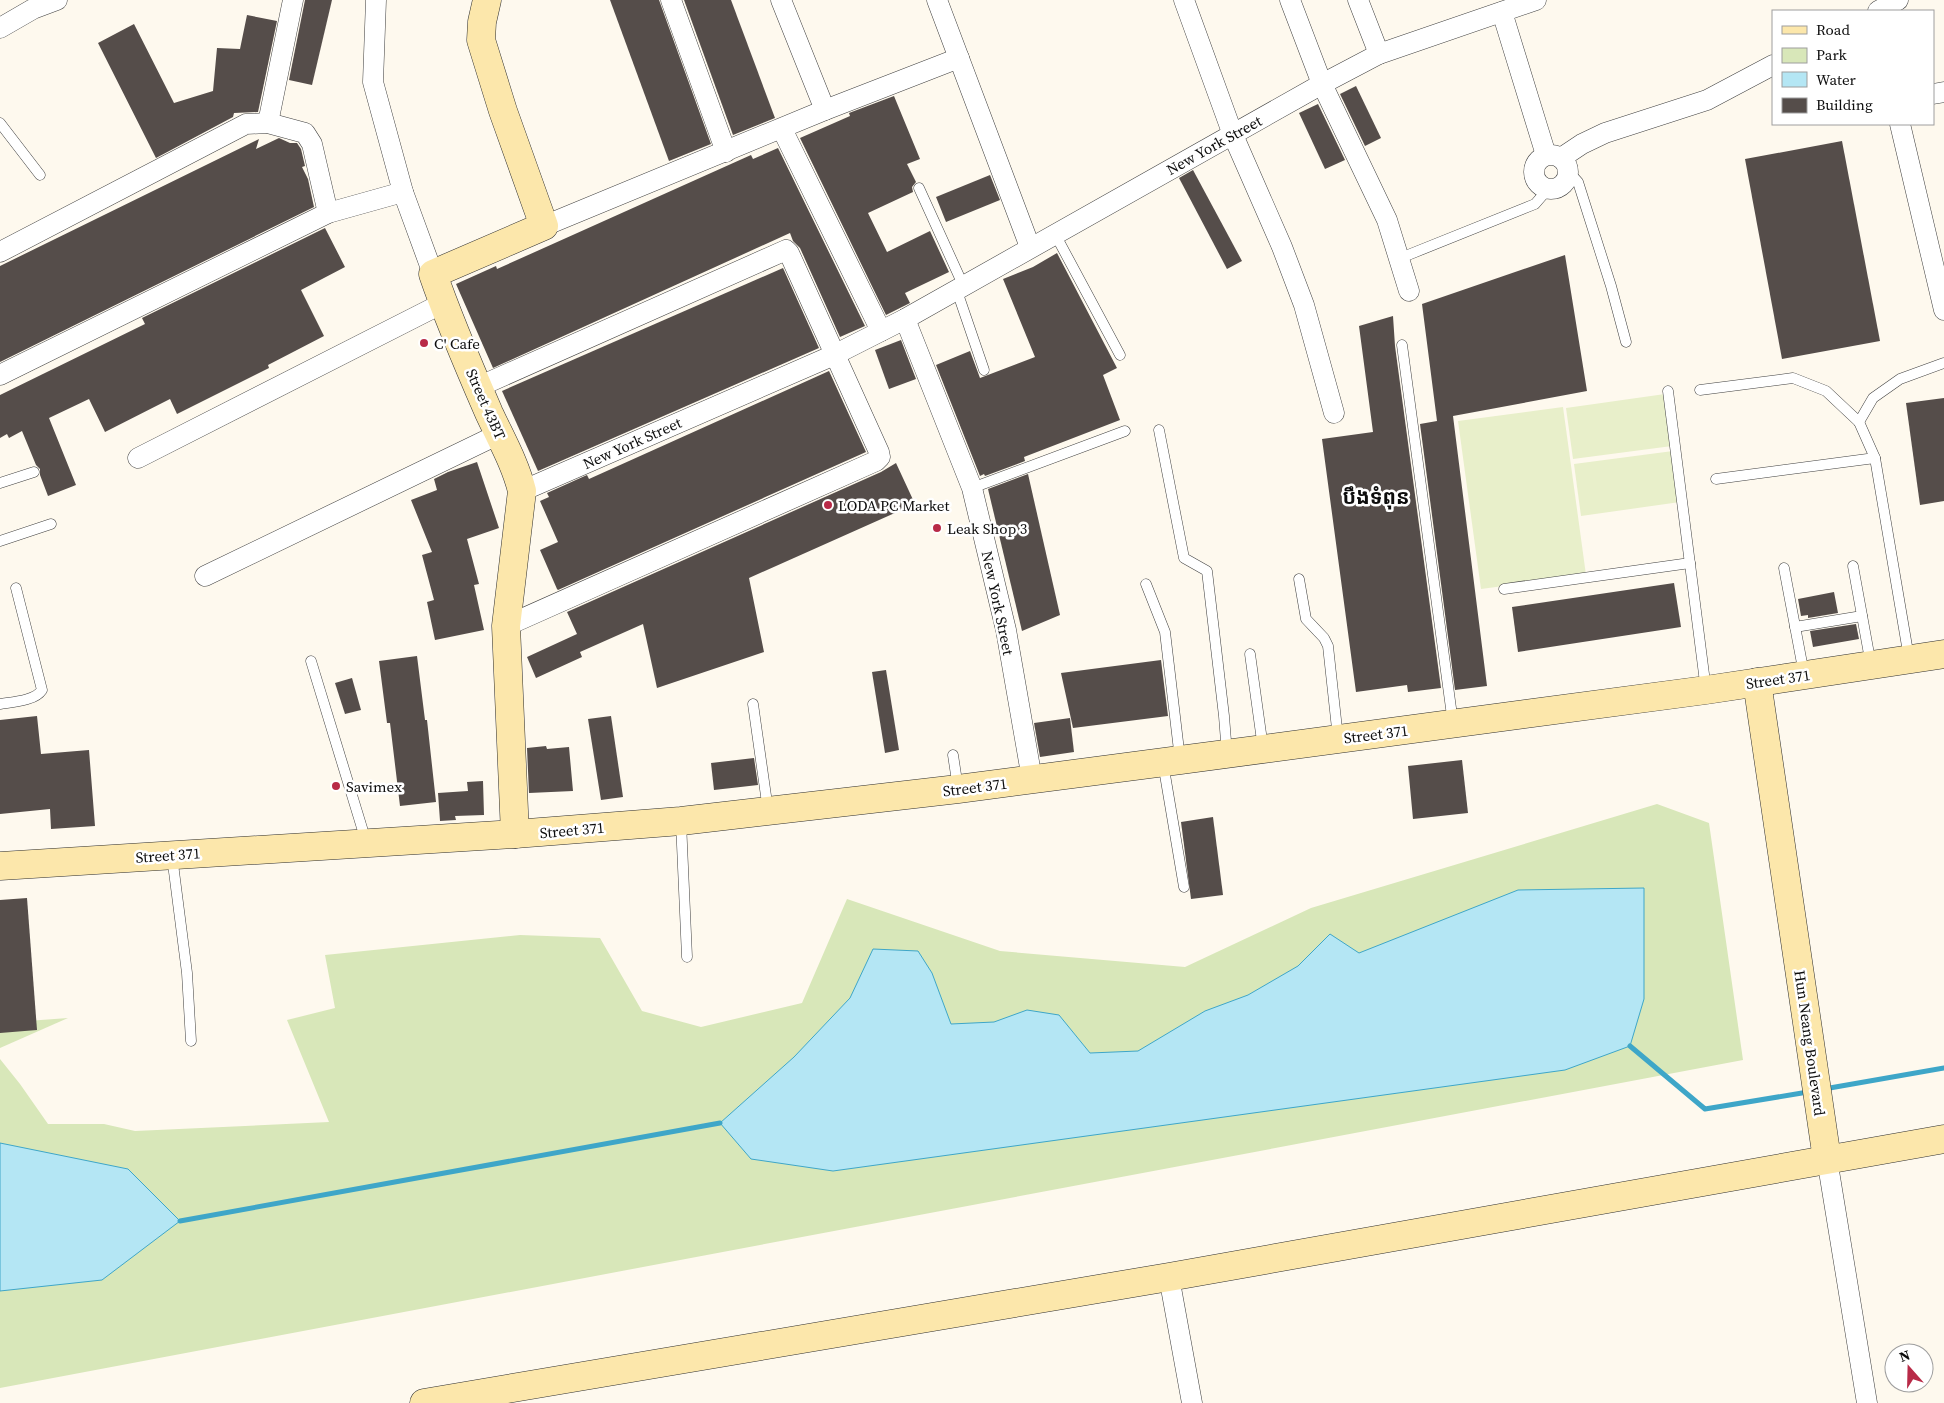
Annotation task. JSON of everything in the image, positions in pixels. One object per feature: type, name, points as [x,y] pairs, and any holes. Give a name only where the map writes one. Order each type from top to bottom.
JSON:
[{"type":"main road","points":[[433,274],[544,226],[503,111],[481,40],[482,1]]},
{"type":"main road","name":"Street 43BT","points":[[433,274],[478,387],[517,473],[522,491],[506,626],[515,834]]},
{"type":"main road","name":"Street 371","points":[[0,866],[515,834],[681,821],[958,789],[1227,754],[1706,690],[1944,654]]},
{"type":"main road","name":"Hun Neang Boulevard","points":[[1756,682],[1827,1159]]},
{"type":"main road","points":[[424,1403],[1169,1277],[1944,1138]]},
{"type":"street","points":[[0,28],[33,9],[57,0]]},
{"type":"street","points":[[268,123],[293,0]]},
{"type":"street","points":[[376,0],[373,82],[403,192],[433,274]]},
{"type":"street","points":[[672,0],[726,152]]},
{"type":"street","points":[[781,0],[825,110]]},
{"type":"street","points":[[937,0],[1030,247]]},
{"type":"street","points":[[1184,0],[1234,135],[1282,247],[1300,296],[1334,413]]},
{"type":"street","points":[[1290,0],[1322,84],[1388,220],[1409,291]]},
{"type":"street","points":[[1358,0],[1379,54]]},
{"type":"street","name":"New York Street","points":[[522,491],[834,355],[905,320],[1030,247],[1379,54],[1536,0]]},
{"type":"street","points":[[1880,10],[1898,0]]},
{"type":"street","points":[[1502,12],[1559,161],[1566,181],[1562,185],[1548,189],[1538,183],[1533,172],[1537,162],[1559,161],[1582,144],[1605,133],[1707,100],[1772,66]]},
{"type":"street","points":[[544,226],[825,110],[959,58]]},
{"type":"street","points":[[0,252],[240,126],[268,123],[300,130],[309,138],[328,213]]},
{"type":"street","points":[[1900,125],[1944,310]]},
{"type":"street","points":[[782,129],[881,331]]},
{"type":"street","points":[[0,375],[328,213],[403,192]]},
{"type":"street","points":[[478,387],[786,250],[880,457],[876,461],[506,626]]},
{"type":"street","points":[[138,458],[443,303]]},
{"type":"street","name":"New York Street","points":[[905,320],[972,488],[1006,630],[1032,779]]},
{"type":"street","points":[[205,576],[499,434]]},
{"type":"street","name":"Hun Neang Boulevard","points":[[1827,1159],[1867,1403]]},
{"type":"street","points":[[1169,1277],[1192,1403]]},
{"type":"lane","points":[[0,123],[40,175]]},
{"type":"lane","points":[[1559,161],[1578,182],[1611,286],[1626,342]]},
{"type":"lane","points":[[919,188],[960,289],[984,370]]},
{"type":"lane","points":[[1408,255],[1536,204],[1548,189]]},
{"type":"lane","points":[[1055,234],[1120,355]]},
{"type":"lane","points":[[1402,345],[1453,724]]},
{"type":"lane","points":[[1859,422],[1873,398],[1900,379],[1944,363]]},
{"type":"lane","points":[[1700,390],[1793,378],[1826,391],[1859,422],[1875,458],[1909,660]]},
{"type":"lane","points":[[1668,391],[1706,690]]},
{"type":"lane","points":[[1159,430],[1184,558],[1207,571],[1227,754]]},
{"type":"lane","points":[[972,488],[1125,431]]},
{"type":"lane","points":[[1716,479],[1875,458]]},
{"type":"lane","points":[[0,483],[34,472]]},
{"type":"lane","points":[[0,541],[51,524]]},
{"type":"lane","points":[[1504,589],[1690,563]]},
{"type":"lane","points":[[1853,566],[1872,666]]},
{"type":"lane","points":[[1784,568],[1805,675]]},
{"type":"lane","points":[[1299,579],[1306,619],[1324,638],[1328,646],[1338,739]]},
{"type":"lane","points":[[1146,584],[1165,632],[1172,761],[1184,887]]},
{"type":"lane","points":[[0,704],[34,697],[40,694],[42,690],[16,588]]},
{"type":"lane","points":[[1795,627],[1862,616]]},
{"type":"lane","points":[[1250,654],[1263,749]]},
{"type":"lane","points":[[311,660],[366,842]]},
{"type":"lane","points":[[753,704],[768,811]]},
{"type":"lane","points":[[953,756],[958,789]]},
{"type":"lane","points":[[681,821],[687,957]]},
{"type":"lane","points":[[172,855],[187,973],[191,1041]]},
{"type":"green space","points":[[1665,394],[1672,446],[1573,459],[1566,408]]},
{"type":"green space","points":[[1563,407],[1586,575],[1481,589],[1458,421]]},
{"type":"green space","points":[[1673,451],[1680,502],[1581,516],[1574,464]]},
{"type":"green space","points":[[1657,804],[1709,823],[1743,1060],[0,1388],[0,1059],[48,1124],[104,1124],[135,1131],[329,1122],[287,1020],[335,1008],[325,955],[520,935],[600,938],[642,1011],[701,1027],[802,1003],[847,899],[1000,951],[1185,967],[1311,908]]},
{"type":"green space","points":[[68,1018],[0,1048],[0,1023]]},
{"type":"water","points":[[1644,888],[1644,999],[1630,1046],[1565,1070],[833,1171],[751,1159],[720,1123],[794,1057],[850,998],[873,949],[918,951],[932,973],[951,1024],[994,1022],[1027,1010],[1059,1015],[1090,1053],[1138,1051],[1205,1011],[1248,995],[1298,966],[1330,934],[1359,953],[1518,890]]},
{"type":"water","points":[[0,1143],[128,1169],[180,1221],[102,1280],[0,1291]]},
{"type":"building","points":[[305,0],[332,0],[312,85],[289,80]]},
{"type":"building","points":[[610,0],[659,0],[711,144],[669,161]]},
{"type":"building","points":[[684,0],[731,0],[775,118],[733,135]]},
{"type":"building","points":[[247,15],[277,21],[258,112],[234,113],[233,117],[156,158],[98,43],[134,24],[174,103],[213,91],[217,48],[240,49]]},
{"type":"building","points":[[1356,86],[1381,138],[1365,146],[1340,94]]},
{"type":"building","points":[[894,96],[920,159],[907,164],[916,182],[912,187],[913,192],[868,213],[887,252],[930,231],[949,272],[905,293],[910,303],[886,315],[800,138],[850,116],[849,113]]},
{"type":"building","points":[[1318,104],[1345,160],[1325,169],[1299,113]]},
{"type":"building","points":[[279,138],[290,143],[297,143],[301,149],[305,166],[302,167],[308,179],[314,207],[0,362],[0,266],[259,139],[256,149]]},
{"type":"building","points":[[1842,141],[1880,341],[1782,359],[1745,159]]},
{"type":"building","points":[[778,148],[865,326],[840,337],[800,248],[793,241],[790,233],[493,368],[456,284],[496,266],[497,269],[751,155],[753,159]]},
{"type":"building","points":[[1193,170],[1242,261],[1227,269],[1179,178]]},
{"type":"building","points":[[990,175],[1000,200],[946,222],[936,197]]},
{"type":"building","points":[[325,228],[345,267],[301,290],[324,336],[268,365],[269,368],[177,414],[170,399],[105,432],[89,399],[49,418],[76,485],[48,496],[40,475],[40,469],[36,465],[22,431],[9,438],[7,434],[0,438],[0,395],[145,324],[142,318]]},
{"type":"building","points":[[1057,253],[1117,368],[1103,375],[1120,420],[1024,457],[1025,461],[985,476],[984,474],[980,476],[936,365],[970,351],[980,378],[1035,357],[1003,279],[1033,267]]},
{"type":"building","points":[[1565,255],[1587,391],[1453,416],[1487,686],[1455,690],[1420,424],[1437,421],[1422,304]]},
{"type":"building","points":[[783,268],[819,348],[538,471],[502,391]]},
{"type":"building","points":[[1393,316],[1395,346],[1441,688],[1408,692],[1407,685],[1356,692],[1322,439],[1373,432],[1359,326]]},
{"type":"building","points":[[901,340],[916,379],[889,389],[875,350]]},
{"type":"building","points":[[829,371],[866,452],[557,589],[540,550],[558,542],[540,501],[549,497],[547,493],[587,475],[589,479]]},
{"type":"building","points":[[1944,398],[1944,501],[1920,505],[1906,403]]},
{"type":"building","points":[[477,462],[499,528],[467,539],[479,584],[474,585],[484,630],[435,640],[427,602],[434,600],[422,555],[432,552],[411,500],[437,490],[434,479]]},
{"type":"building","points":[[896,463],[915,504],[749,578],[764,652],[657,688],[643,624],[580,652],[582,657],[536,678],[527,657],[577,634],[567,612],[881,472]]},
{"type":"building","points":[[1028,474],[1060,615],[1022,631],[988,489]]},
{"type":"building","points":[[1674,583],[1681,627],[1518,652],[1512,607]]},
{"type":"building","points":[[1834,592],[1838,613],[1808,618],[1808,615],[1801,616],[1798,599]]},
{"type":"building","points":[[1856,624],[1859,639],[1813,647],[1810,631]]},
{"type":"building","points":[[417,656],[425,720],[427,720],[436,802],[400,806],[390,723],[387,723],[379,661]]},
{"type":"building","points":[[1161,660],[1168,716],[1073,728],[1061,673]]},
{"type":"building","points":[[886,670],[899,750],[885,753],[872,672]]},
{"type":"building","points":[[352,678],[361,710],[345,714],[335,683]]},
{"type":"building","points":[[37,716],[41,754],[89,750],[95,826],[51,829],[50,809],[0,814],[0,720]]},
{"type":"building","points":[[611,716],[623,797],[601,800],[588,719]]},
{"type":"building","points":[[1070,718],[1074,752],[1040,757],[1034,723]]},
{"type":"building","points":[[546,746],[547,749],[569,747],[573,791],[529,793],[527,748]]},
{"type":"building","points":[[754,758],[758,785],[714,790],[711,763]]},
{"type":"building","points":[[1462,760],[1468,813],[1413,819],[1408,766]]},
{"type":"building","points":[[483,781],[484,815],[455,816],[456,820],[440,821],[438,793],[468,791],[467,782]]},
{"type":"building","points":[[1213,817],[1223,895],[1191,899],[1181,822]]},
{"type":"building","points":[[27,898],[37,1030],[0,1033],[0,900]]},
{"type":"waterway","points":[[1630,1046],[1705,1109],[1808,1092]]},
{"type":"waterway","points":[[1824,1089],[1944,1068]]},
{"type":"waterway","points":[[180,1221],[720,1123]]},
{"type":"place","name":"C' Cafe","points":[[424,343]]},
{"type":"place","name":"LODA PC Market","points":[[828,505]]},
{"type":"place","name":"Leak Shop 3","points":[[937,528]]},
{"type":"place","name":"Savimex","points":[[336,786]]},
{"type":"district","name":"បឹងទំពុន","points":[[1376,497]]}]
